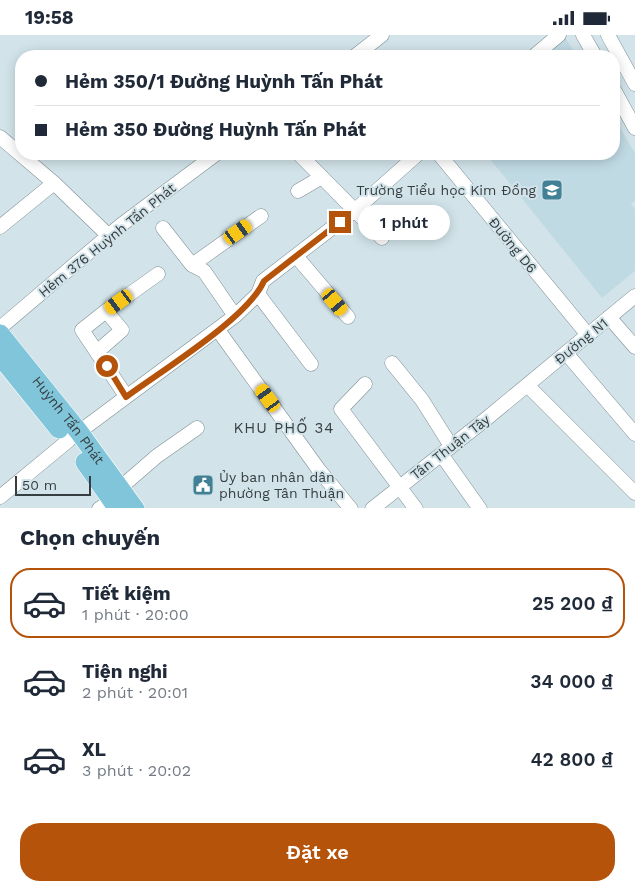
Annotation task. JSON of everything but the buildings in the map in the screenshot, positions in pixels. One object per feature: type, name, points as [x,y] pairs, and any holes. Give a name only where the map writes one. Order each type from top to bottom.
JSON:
[{"type":"main road","name":"Huỳnh Tấn Phát","points":[[0,334],[74,436],[112,501],[132,508]]},
{"type":"main road","name":"Huỳnh Tấn Phát","points":[[0,356],[74,436]]},
{"type":"street","points":[[365,50],[382,35]]},
{"type":"street","points":[[541,50],[559,35]]},
{"type":"street","points":[[583,35],[592,50]]},
{"type":"street","points":[[608,35],[616,50]]},
{"type":"street","points":[[620,57],[635,84]]},
{"type":"street","points":[[620,101],[635,127]]},
{"type":"street","points":[[0,137],[15,150]]},
{"type":"street","points":[[27,160],[109,236]]},
{"type":"street","name":"Hẻm 376 Huỳnh Tấn Phát","points":[[0,328],[109,236],[208,160]]},
{"type":"street","points":[[305,160],[382,238]]},
{"type":"street","points":[[0,497],[74,436],[235,316],[258,294],[264,281],[354,211],[411,160]]},
{"type":"street","name":"Đường D6","points":[[444,160],[588,335]]},
{"type":"street","points":[[298,191],[322,177]]},
{"type":"street","points":[[0,227],[54,183]]},
{"type":"street","points":[[192,265],[261,216]]},
{"type":"street","points":[[163,228],[192,265],[204,271],[235,316]]},
{"type":"street","points":[[296,256],[348,317]]},
{"type":"street","points":[[126,397],[98,351],[82,330],[158,274]]},
{"type":"street","points":[[258,294],[311,364]]},
{"type":"street","name":"Đường N1","points":[[527,385],[635,296]]},
{"type":"street","points":[[98,351],[122,331],[106,311]]},
{"type":"street","points":[[610,317],[635,347]]},
{"type":"street","points":[[218,329],[319,470],[350,508]]},
{"type":"street","points":[[566,353],[635,434]]},
{"type":"street","points":[[392,363],[422,400],[446,450],[479,508]]},
{"type":"street","points":[[365,384],[341,409],[415,508]]},
{"type":"street","points":[[527,385],[635,493]]},
{"type":"street","name":"Tân Thuận Tây","points":[[373,508],[527,385]]},
{"type":"street","points":[[112,501],[157,456],[197,428]]},
{"type":"shaded area","points":[[564,36],[573,50],[548,50]]},
{"type":"shaded area","points":[[620,128],[635,153],[635,201],[631,204],[635,209],[635,271],[602,298],[491,160],[620,160]]},
{"type":"place","name":"Trường Tiểu học Kim Đồng","points":[[552,190]]},
{"type":"place","name":"Ủy ban nhân dân phường Tân Thuận","points":[[203,485]]},
{"type":"district","name":"KHU PHỐ 34","points":[[284,428]]},
{"type":"route","points":[[107,366],[126,397],[235,316],[258,294],[264,281],[340,222]]}]
